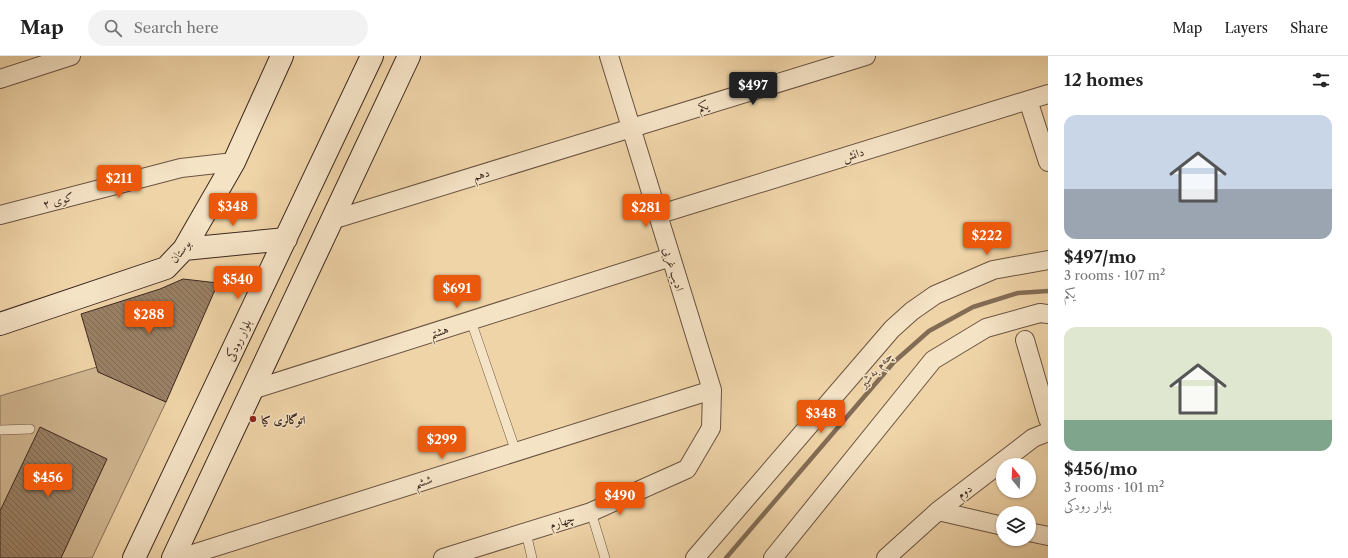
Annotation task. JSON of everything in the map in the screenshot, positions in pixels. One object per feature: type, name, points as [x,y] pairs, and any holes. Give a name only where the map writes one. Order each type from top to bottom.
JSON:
[{"type":"main road","name":"بوستان","points":[[0,324],[166,268],[184,249],[234,162],[282,56]]},
{"type":"main road","name":"بلوار رودکی","points":[[134,558],[372,56]]},
{"type":"main road","points":[[173,558],[409,56]]},
{"type":"main road","points":[[184,249],[286,239]]},
{"type":"street","points":[[1,75],[71,56]]},
{"type":"street","name":"ادیب غربی","points":[[609,56],[712,390]]},
{"type":"street","name":"یکم","points":[[631,128],[866,56]]},
{"type":"street","name":"دانش","points":[[658,214],[1048,94]]},
{"type":"street","points":[[1028,100],[1048,162]]},
{"type":"street","name":"دهم","points":[[332,220],[631,128]]},
{"type":"street","name":"کوی ۲","points":[[0,215],[181,168],[234,162]]},
{"type":"street","name":"هشتم","points":[[252,390],[671,257]]},
{"type":"street","points":[[695,558],[892,329],[912,311],[935,295],[994,270],[1048,260]]},
{"type":"street","points":[[773,558],[933,360],[986,328],[1040,313],[1048,314]]},
{"type":"street","points":[[1025,340],[1048,419]]},
{"type":"street","name":"ششم","points":[[180,558],[712,390]]},
{"type":"street","name":"چهارم","points":[[449,557],[591,512],[687,469],[711,428],[712,390]]},
{"type":"street","name":"دوم","points":[[886,558],[938,511],[1033,438],[1048,432]]},
{"type":"street","points":[[938,511],[996,524]]},
{"type":"street","points":[[1036,533],[1048,536]]},
{"type":"lane","points":[[471,320],[516,452]]},
{"type":"lane","points":[[0,430],[30,429]]},
{"type":"lane","points":[[591,512],[605,558]]},
{"type":"lane","points":[[526,532],[532,558]]},
{"type":"shaded area","points":[[97,367],[99,372],[166,402],[92,558],[0,558],[0,396]]},
{"type":"building","points":[[183,279],[218,283],[166,402],[98,372],[81,314],[160,289]]},
{"type":"building","points":[[40,427],[107,459],[61,558],[0,558],[0,511]]},
{"type":"waterway","name":"چەم بەشیر","points":[[726,558],[894,362],[929,331],[973,307],[1018,293],[1048,291]]},
{"type":"place","name":"اتوگالری کیا","points":[[253,419]]}]
